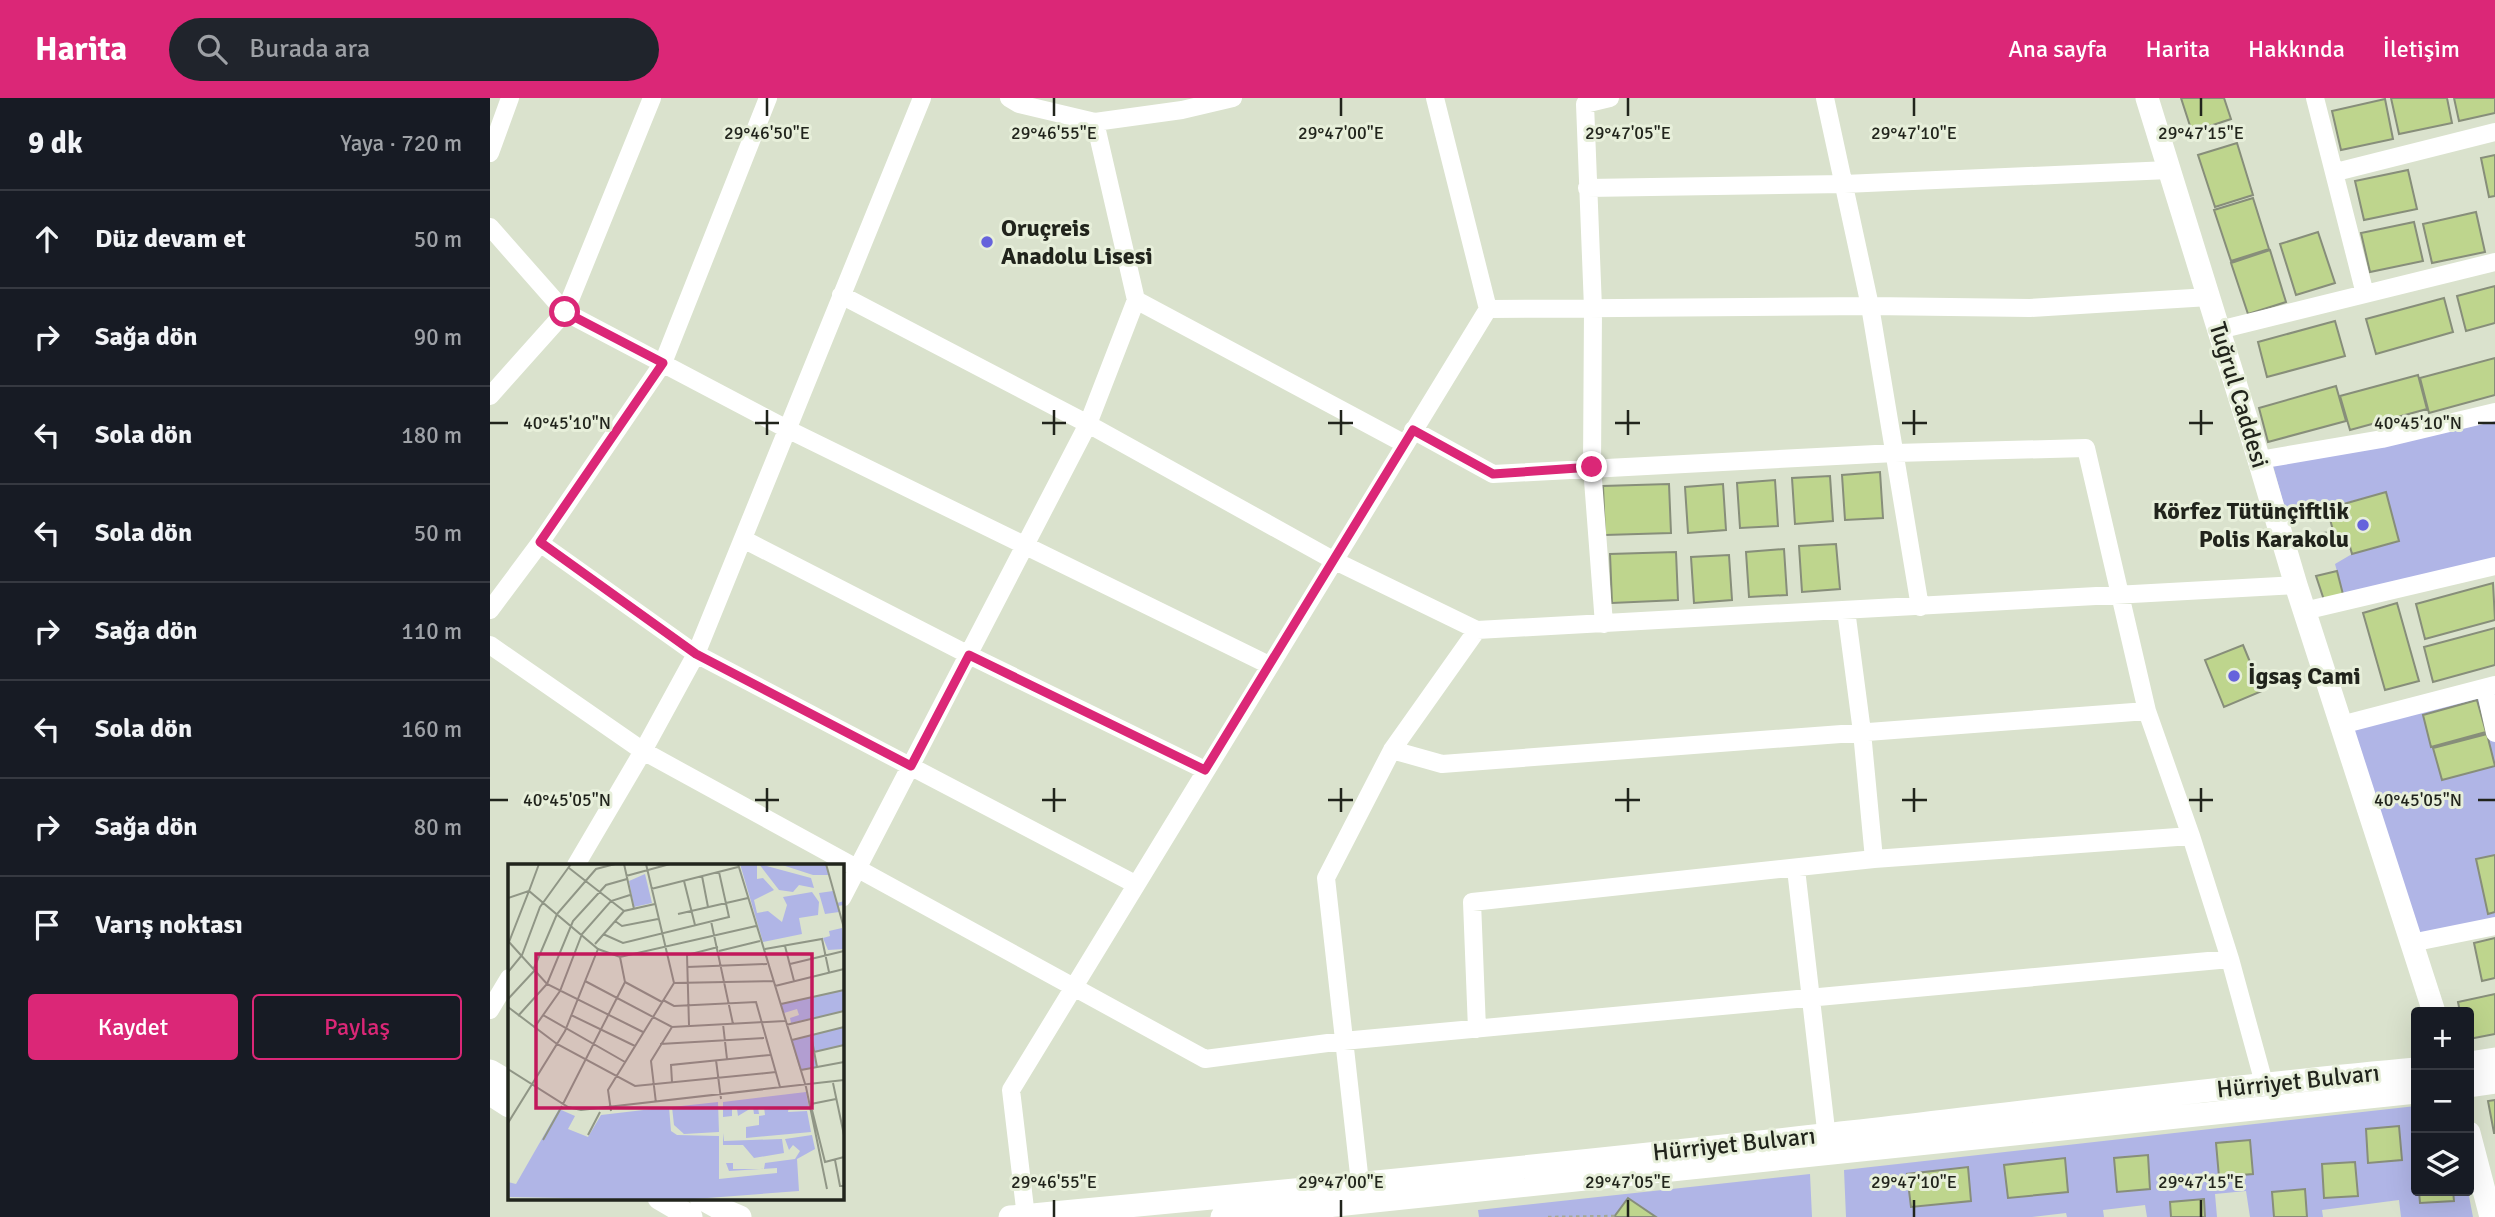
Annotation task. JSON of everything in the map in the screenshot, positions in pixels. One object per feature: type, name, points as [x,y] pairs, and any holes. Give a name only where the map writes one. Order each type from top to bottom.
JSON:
[{"type":"main road","name":"Tuğrul Caddesi","points":[[2147,98],[2304,611],[2432,1007]]},
{"type":"main road","points":[[2474,1062],[2495,1059]]},
{"type":"main road","name":"Hürriyet Bulvarı","points":[[1222,1217],[1828,1145],[2264,1083],[2411,1069]]},
{"type":"main road","points":[[490,1071],[508,1081]]},
{"type":"main road","points":[[2474,1085],[2495,1082]]},
{"type":"main road","name":"Hürriyet Bulvarı","points":[[1021,1216],[1360,1183],[1828,1145],[2411,1092]]},
{"type":"main road","points":[[490,1094],[508,1105]]},
{"type":"main road","points":[[2474,1147],[2489,1190],[2491,1217]]},
{"type":"main road","points":[[704,1200],[740,1217]]},
{"type":"street","points":[[490,153],[510,98]]},
{"type":"street","points":[[490,396],[565,312],[652,98]]},
{"type":"street","points":[[490,610],[663,363],[768,98]]},
{"type":"street","points":[[577,864],[696,654],[922,98]]},
{"type":"street","points":[[1009,98],[1019,104],[1095,122],[1182,110],[1233,98]]},
{"type":"street","points":[[1021,1216],[1011,1090],[1488,309],[1434,98]]},
{"type":"street","points":[[1604,624],[1592,467],[1592,308],[1585,104],[1609,98]]},
{"type":"street","points":[[1825,98],[1870,306],[1920,607]]},
{"type":"street","points":[[2315,98],[2365,294]]},
{"type":"street","points":[[844,894],[1088,424],[1136,300],[1095,122]]},
{"type":"street","points":[[2336,172],[2495,132]]},
{"type":"street","points":[[1587,188],[1843,184],[2169,170]]},
{"type":"street","points":[[490,227],[565,312],[787,429],[1269,665]]},
{"type":"street","points":[[2219,330],[2495,262]]},
{"type":"street","points":[[841,295],[1088,424],[1333,560],[1477,630],[2296,585]]},
{"type":"street","points":[[1488,309],[1870,306],[2030,308],[2209,296]]},
{"type":"street","points":[[1136,300],[1409,437],[1493,474],[1895,453],[2086,448],[2147,711],[2192,836],[2264,1083]]},
{"type":"street","points":[[2259,460],[2382,439],[2495,412]]},
{"type":"street","points":[[743,539],[969,655],[1205,770]]},
{"type":"street","points":[[540,542],[696,654],[1135,884]]},
{"type":"street","points":[[2304,611],[2495,566]]},
{"type":"street","points":[[1846,610],[1862,732],[1874,859]]},
{"type":"street","points":[[1360,1183],[1326,878],[1392,750],[1477,630]]},
{"type":"street","points":[[490,645],[643,751],[1205,1059],[1343,1041],[2230,959]]},
{"type":"street","points":[[2341,725],[2490,686],[2495,733]]},
{"type":"street","points":[[1392,750],[1442,764],[2147,711]]},
{"type":"street","points":[[1477,1029],[1472,902],[1874,859],[2192,836]]},
{"type":"street","points":[[1796,869],[1828,1145]]},
{"type":"street","points":[[2412,943],[2495,926]]},
{"type":"street","points":[[490,1010],[508,980]]},
{"type":"path","points":[[2283,541],[2333,531]]},
{"type":"path","points":[[1548,1217],[1615,1216]]},
{"type":"shaded area","points":[[2495,412],[2495,566],[2345,602],[2335,564],[2352,554],[2399,541],[2386,492],[2340,504],[2343,516],[2330,519],[2317,515],[2289,524],[2271,458]]},
{"type":"shaded area","points":[[2495,685],[2495,926],[2411,943],[2341,725]]},
{"type":"shaded area","points":[[2411,1107],[2411,1196],[2469,1196],[2473,1217],[2401,1217],[2399,1200],[2322,1210],[2323,1217],[2250,1217],[2246,1191],[2215,1194],[2217,1217],[2147,1217],[2145,1205],[2103,1210],[2104,1217],[2067,1217],[2066,1213],[2032,1217],[1846,1217],[1844,1170]]},
{"type":"shaded area","points":[[1810,1174],[1812,1217],[1479,1217],[1478,1210]]},
{"type":"building","points":[[2181,98],[2224,98],[2231,119],[2192,132]]},
{"type":"building","points":[[2391,98],[2447,98],[2452,123],[2399,134]]},
{"type":"building","points":[[2454,98],[2495,98],[2495,113],[2459,121]]},
{"type":"building","points":[[2385,99],[2393,139],[2341,150],[2332,111]]},
{"type":"building","points":[[2237,143],[2253,195],[2215,207],[2198,155]]},
{"type":"building","points":[[2495,155],[2495,196],[2489,197],[2481,158]]},
{"type":"building","points":[[2408,170],[2417,209],[2364,220],[2355,181]]},
{"type":"building","points":[[2253,198],[2269,249],[2231,261],[2214,210]]},
{"type":"building","points":[[2476,212],[2485,252],[2432,263],[2423,224]]},
{"type":"building","points":[[2414,222],[2423,261],[2370,272],[2361,233]]},
{"type":"building","points":[[2318,232],[2335,283],[2296,295],[2280,244]]},
{"type":"building","points":[[2270,250],[2286,302],[2248,314],[2231,263]]},
{"type":"building","points":[[2495,286],[2495,323],[2466,331],[2457,296]]},
{"type":"building","points":[[2444,298],[2453,332],[2376,354],[2366,319]]},
{"type":"building","points":[[2335,321],[2345,356],[2267,377],[2258,342]]},
{"type":"building","points":[[2495,358],[2495,395],[2429,413],[2420,378]]},
{"type":"building","points":[[2418,375],[2427,409],[2350,430],[2340,396]]},
{"type":"building","points":[[2336,386],[2346,421],[2268,442],[2259,408]]},
{"type":"building","points":[[1880,472],[1883,518],[1845,520],[1842,475]]},
{"type":"building","points":[[1830,476],[1833,521],[1795,524],[1792,478]]},
{"type":"building","points":[[1775,480],[1778,526],[1740,528],[1737,483]]},
{"type":"building","points":[[1669,484],[1671,533],[1605,535],[1603,486]]},
{"type":"building","points":[[1723,484],[1726,530],[1688,533],[1685,487]]},
{"type":"building","name":"Körfez Tütünçiftlik Polis Karakolu","points":[[2386,492],[2399,541],[2352,554],[2349,543],[2337,546],[2330,519],[2343,516],[2340,505]]},
{"type":"building","points":[[1836,544],[1840,589],[1802,592],[1799,546]]},
{"type":"building","points":[[1784,549],[1787,595],[1749,597],[1746,552]]},
{"type":"building","points":[[1676,552],[1678,600],[1612,603],[1610,554]]},
{"type":"building","points":[[1729,555],[1732,600],[1694,603],[1691,557]]},
{"type":"building","points":[[2337,571],[2345,602],[2326,606],[2316,576]]},
{"type":"building","points":[[2493,583],[2495,620],[2425,639],[2416,604]]},
{"type":"building","points":[[2397,603],[2419,681],[2385,690],[2363,613]]},
{"type":"building","points":[[2495,628],[2495,665],[2433,682],[2424,647]]},
{"type":"building","name":"İgsaş Cami","points":[[2243,645],[2262,691],[2224,707],[2205,660]]},
{"type":"building","points":[[2477,700],[2486,732],[2431,747],[2423,715]]},
{"type":"building","points":[[2487,734],[2495,766],[2442,780],[2433,748]]},
{"type":"building","points":[[2495,855],[2495,912],[2488,914],[2476,859]]},
{"type":"building","points":[[2495,938],[2495,978],[2482,981],[2474,943]]},
{"type":"building","points":[[2495,994],[2495,1034],[2474,1038],[2474,1007],[2459,1007],[2458,1002]]},
{"type":"building","points":[[2495,1100],[2495,1133],[2494,1133],[2488,1101]]},
{"type":"building","points":[[2399,1126],[2402,1160],[2368,1163],[2366,1129]]},
{"type":"building","points":[[2250,1140],[2253,1174],[2219,1177],[2216,1143]]},
{"type":"building","points":[[2148,1155],[2150,1189],[2117,1192],[2114,1158]]},
{"type":"building","points":[[2065,1158],[2068,1192],[2008,1198],[2004,1165]]},
{"type":"building","points":[[2355,1162],[2358,1196],[2324,1198],[2322,1164]]},
{"type":"building","points":[[1968,1167],[1971,1201],[1911,1207],[1907,1174]]},
{"type":"building","points":[[2305,1189],[2307,1217],[2274,1217],[2272,1192]]},
{"type":"building","points":[[2419,1196],[2454,1196],[2454,1201],[2420,1203]]},
{"type":"building","points":[[1628,1198],[1656,1217],[1614,1217]]},
{"type":"building","points":[[2204,1199],[2205,1217],[2171,1217],[2170,1202]]},
{"type":"place","name":"Oruçreis Anadolu Lisesi","points":[[987,242]]},
{"type":"place","name":"Körfez Tütünçiftlik Polis Karakolu","points":[[2363,525]]},
{"type":"place","name":"İgsaş Cami","points":[[2234,676]]},
{"type":"route","points":[[565,312],[663,363],[540,542],[696,654],[911,766],[969,655],[1205,770],[1413,430],[1493,474],[1592,467]]}]
